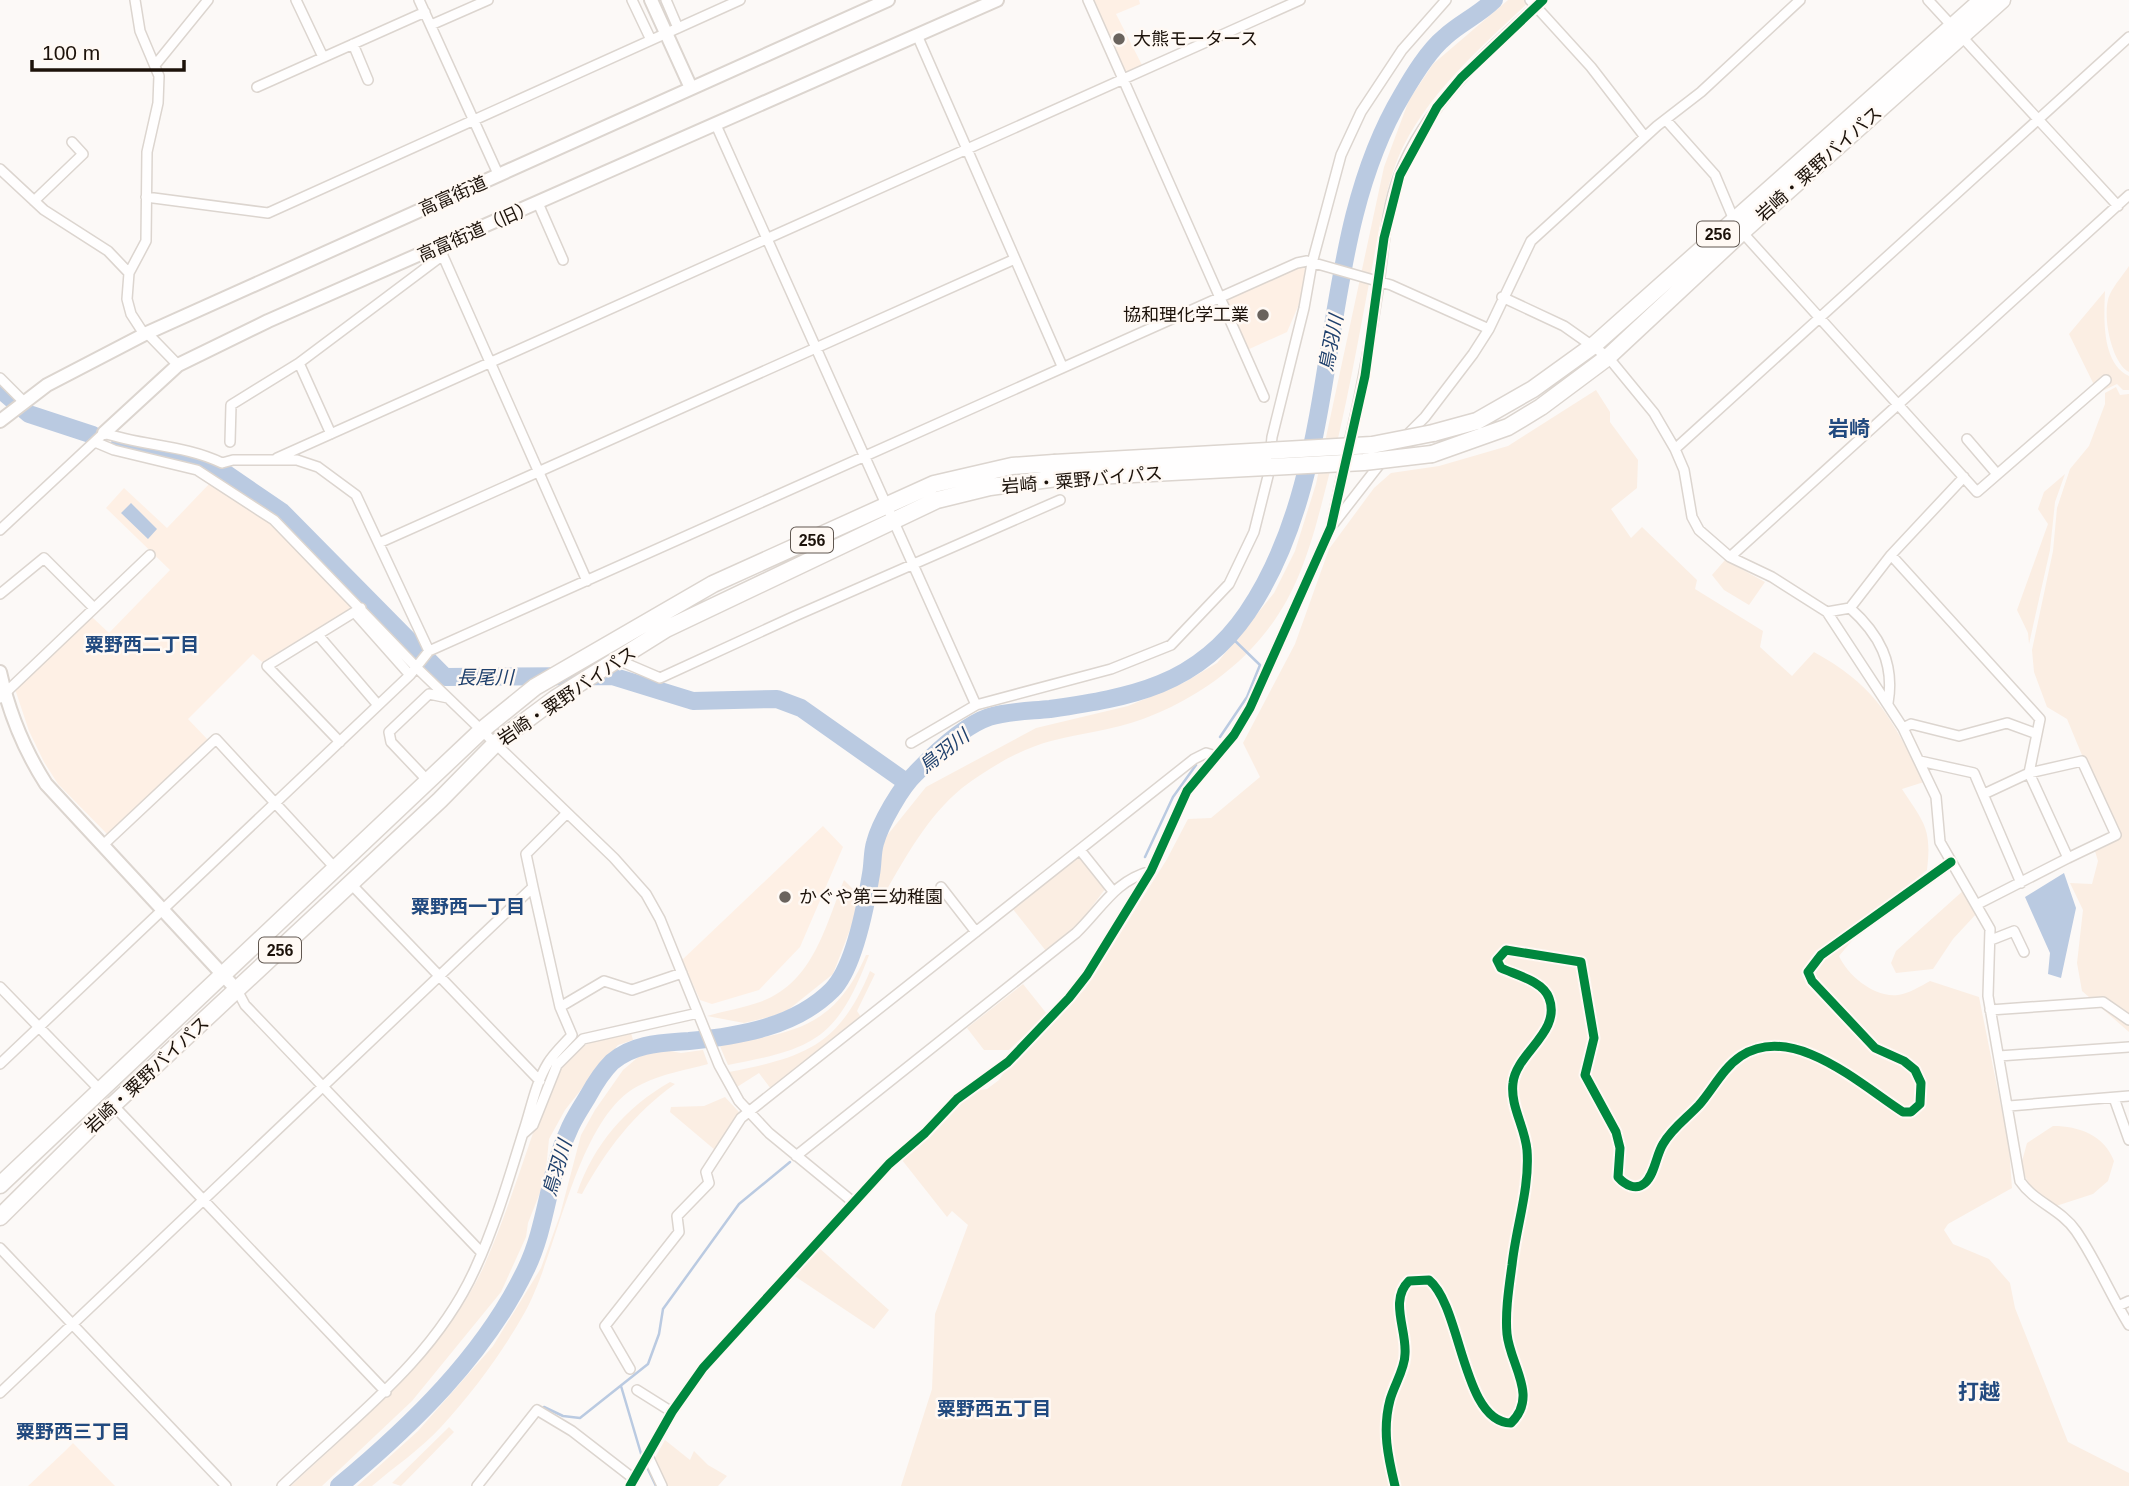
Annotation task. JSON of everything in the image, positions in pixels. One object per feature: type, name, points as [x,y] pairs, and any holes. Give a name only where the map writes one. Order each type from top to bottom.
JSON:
[{"type":"highway","name":"岩崎・粟野バイパス","points":[[1958,31],[1982,0]]},
{"type":"highway","name":"岩崎・粟野バイパス","points":[[0,1185],[482,730],[535,687],[584,657],[713,584],[890,513],[937,500],[1055,470],[1372,445],[1477,421],[1533,389],[1594,345],[1738,226],[1958,31],[2003,0]]},
{"type":"highway","name":"岩崎・粟野バイパス","points":[[1055,470],[1364,462],[1432,454],[1508,427],[1541,407],[1608,357],[1738,226]]},
{"type":"highway","name":"岩崎・粟野バイパス","points":[[0,1217],[113,1105],[351,884],[497,742],[568,691],[666,629],[890,513]]},
{"type":"street","points":[[135,0],[140,32],[159,75],[158,103],[147,152],[146,241],[129,273],[127,299],[131,314],[178,365]]},
{"type":"street","points":[[156,64],[208,0]]},
{"type":"street","points":[[296,0],[323,57]]},
{"type":"street","points":[[419,0],[499,176]]},
{"type":"street","points":[[431,25],[488,0]]},
{"type":"street","points":[[632,0],[651,40]]},
{"type":"street","points":[[651,0],[672,31]]},
{"type":"street","points":[[666,0],[672,31],[691,88]]},
{"type":"street","points":[[146,197],[268,213],[740,0]]},
{"type":"street","name":"高富街道","points":[[0,421],[18,406],[87,362],[146,333],[887,0]]},
{"type":"street","name":"高富街道（旧）","points":[[0,530],[178,365],[268,321],[441,251],[538,203],[997,0]]},
{"type":"street","points":[[1088,0],[1264,397]]},
{"type":"street","points":[[276,458],[1300,0]]},
{"type":"street","points":[[911,743],[976,705],[1111,669],[1171,645],[1229,584],[1257,520],[1268,476],[1272,437],[1341,155],[1361,112],[1402,50],[1446,0]]},
{"type":"street","points":[[477,1486],[537,1410],[572,1431],[632,1483],[672,1412],[703,1368],[853,1202],[957,1099],[1008,1062],[1049,1021],[1087,975],[1151,870],[1187,791],[1234,735],[1250,708],[1331,527],[1365,376],[1377,280],[1392,198],[1409,155],[1437,107],[1461,78],[1533,4],[1543,0]]},
{"type":"street","points":[[1331,527],[1379,464],[1425,417],[1489,329],[1531,241],[1800,0]]},
{"type":"street","points":[[1927,0],[2118,206]]},
{"type":"street","points":[[1533,4],[1591,67],[1645,137]]},
{"type":"street","points":[[257,87],[425,12]]},
{"type":"street","points":[[917,35],[1062,366]]},
{"type":"street","points":[[1675,449],[2129,37]]},
{"type":"street","points":[[353,44],[368,80]]},
{"type":"street","points":[[1666,120],[1715,175],[1738,226],[1977,492],[2106,380]]},
{"type":"street","points":[[716,125],[976,705]]},
{"type":"street","points":[[34,201],[83,154],[72,142]]},
{"type":"street","points":[[0,169],[34,201],[108,251],[129,273]]},
{"type":"street","points":[[1730,557],[2129,195]]},
{"type":"street","points":[[538,203],[563,260]]},
{"type":"street","points":[[230,442],[231,405],[299,363],[441,251],[587,581]]},
{"type":"street","points":[[379,543],[817,350],[1015,259]]},
{"type":"street","points":[[0,1064],[414,672],[429,651],[1297,263],[1314,263],[1377,280],[1489,329]]},
{"type":"street","points":[[1502,297],[1564,326],[1608,357],[1654,413],[1675,449],[1684,470],[1692,517],[1709,540],[1730,557],[1772,577],[1827,612],[1888,702],[1903,727],[1936,797],[1940,842],[1990,929],[1988,996],[2020,1181],[2026,1191],[2051,1207],[2076,1231],[2129,1325]]},
{"type":"street","points":[[299,363],[331,434]]},
{"type":"street","points":[[0,378],[18,406]]},
{"type":"street","points":[[99,438],[127,441],[183,458],[274,520],[414,672],[449,698],[497,742],[646,894],[668,935],[719,1065],[748,1112],[796,1156],[853,1202]]},
{"type":"street","points":[[99,438],[183,458],[204,454],[221,464]]},
{"type":"street","points":[[1967,439],[1997,474]]},
{"type":"street","points":[[211,475],[221,464],[233,460],[276,458],[318,467],[341,481],[356,495],[429,651]]},
{"type":"street","points":[[1827,612],[1850,608],[1891,555],[1964,477]]},
{"type":"street","points":[[618,660],[660,678],[1060,500]]},
{"type":"street","points":[[2,696],[150,555]]},
{"type":"street","points":[[1891,555],[2040,719],[2029,773],[2068,858]]},
{"type":"street","points":[[0,594],[44,558],[94,608]]},
{"type":"street","points":[[1850,608],[1879,640],[1887,661],[1891,685],[1888,702]]},
{"type":"street","points":[[340,741],[267,666],[358,611]]},
{"type":"street","points":[[318,635],[378,705]]},
{"type":"street","points":[[0,672],[2,696],[29,758],[46,784],[222,973],[237,990],[245,1005],[321,1087],[481,1252]]},
{"type":"street","points":[[428,781],[391,742],[390,732],[429,694],[449,698]]},
{"type":"street","points":[[1903,727],[1911,724],[1959,736],[2007,723],[2037,734]]},
{"type":"street","points":[[102,846],[216,739],[337,869]]},
{"type":"street","points":[[630,1369],[605,1326],[680,1232],[677,1216],[709,1183],[706,1172],[748,1112],[1194,759],[1206,753],[1216,756]]},
{"type":"street","points":[[1920,761],[1974,773],[2021,883]]},
{"type":"street","points":[[1978,904],[2116,835],[2082,761],[2029,773],[1984,794]]},
{"type":"street","points":[[282,1486],[349,1421],[386,1392],[442,1325],[458,1300],[481,1252],[540,1081],[548,1062],[572,1035],[560,1007],[526,855],[567,813]]},
{"type":"street","points":[[1080,850],[1112,890]]},
{"type":"street","points":[[1395,1486],[1387,1452],[1386,1420],[1406,1356],[1399,1298],[1409,1281],[1429,1280],[1438,1287],[1461,1353],[1489,1415],[1499,1422],[1511,1423],[1520,1414],[1524,1399],[1507,1333],[1514,1248],[1528,1166],[1527,1146],[1513,1099],[1512,1083],[1517,1069],[1544,1033],[1550,1016],[1549,999],[1540,986],[1501,968],[1497,960],[1500,954],[1506,950],[1581,962],[1585,969],[1594,1038],[1585,1075],[1616,1132],[1620,1148],[1618,1177],[1624,1184],[1635,1188],[1645,1183],[1651,1174],[1668,1135],[1699,1105],[1725,1070],[1742,1055],[1791,1047],[1811,1052],[1903,1112],[1911,1112],[1920,1104],[1921,1083],[1914,1070],[1904,1061],[1875,1048],[1812,981],[1808,972],[1821,955],[1951,862]]},
{"type":"street","points":[[796,1156],[1076,933],[1112,890],[1134,875],[1151,870]]},
{"type":"street","points":[[351,884],[540,1081]]},
{"type":"street","points":[[0,1393],[533,887]]},
{"type":"street","points":[[941,887],[976,932]]},
{"type":"street","points":[[1991,940],[2014,931],[2024,952]]},
{"type":"street","points":[[560,1007],[604,981],[632,990],[682,973]]},
{"type":"street","points":[[0,987],[101,1091]]},
{"type":"street","points":[[1990,1010],[2103,1002],[2129,1020]]},
{"type":"street","points":[[523,1134],[533,1125],[557,1065],[583,1039],[699,1015]]},
{"type":"street","points":[[1999,1056],[2129,1047]]},
{"type":"street","points":[[2009,1106],[2129,1096]]},
{"type":"street","points":[[2114,1098],[2129,1140]]},
{"type":"street","points":[[113,1105],[386,1392]]},
{"type":"street","points":[[0,1248],[226,1486]]},
{"type":"street","points":[[2118,1306],[2129,1301]]},
{"type":"street","points":[[637,1390],[672,1412]]},
{"type":"street","points":[[646,1459],[662,1486]]},
{"type":"shaded area","name":"大熊モータース","points":[[1092,0],[1139,0],[1140,4],[1116,14],[1142,65],[1125,73]]},
{"type":"shaded area","points":[[1508,0],[1531,0],[1475,53],[1439,93],[1409,135],[1398,158],[1382,212],[1346,403],[1318,519],[1293,589],[1274,621],[1233,667],[1181,702],[1132,723],[1039,745],[1004,760],[982,774],[962,788],[939,811],[919,837],[885,893],[874,886],[885,838],[926,787],[1036,728],[1128,706],[1185,682],[1217,663],[1274,593],[1295,551],[1316,484],[1384,167],[1409,100],[1433,64]]},
{"type":"shaded area","name":"協和理化学工業","points":[[1305,266],[1303,295],[1287,332],[1247,350],[1224,297]]},
{"type":"shaded area","points":[[2129,266],[2129,372],[2117,359],[2109,336],[2107,302]]},
{"type":"shaded area","points":[[2105,291],[2106,338],[2113,361],[2129,376],[2129,390],[2123,390],[2117,384],[2098,393],[2069,334]]},
{"type":"shaded area","points":[[2116,387],[2120,395],[2129,394],[2129,1032],[2082,991],[2077,963],[2083,910],[2070,883],[2092,884],[2098,861],[2094,848],[2116,837],[2067,719],[2047,707],[2034,672],[2032,650],[2053,551],[2057,508],[2070,469],[2089,446],[2105,404],[2105,393]]},
{"type":"shaded area","points":[[1596,390],[1610,412],[1610,422],[1638,460],[1637,488],[1611,509],[1631,538],[1642,527],[1697,580],[1695,589],[1763,631],[1760,647],[1792,676],[1814,652],[1854,678],[1892,723],[1924,782],[1902,789],[1925,827],[1928,844],[1927,870],[1877,911],[1839,956],[1856,978],[1880,993],[1902,994],[1930,981],[1979,997],[2009,1146],[2012,1188],[1948,1224],[1944,1230],[1953,1244],[1989,1259],[2010,1283],[2015,1308],[2068,1442],[2129,1473],[2129,1486],[901,1486],[932,1389],[935,1314],[968,1225],[952,1211],[947,1217],[902,1160],[973,1091],[987,1089],[999,1080],[1015,1054],[1085,989],[1167,859],[1188,819],[1211,818],[1260,777],[1243,743],[1295,644],[1329,549],[1374,488],[1391,473],[1439,466],[1508,446]]},
{"type":"shaded area","points":[[2065,474],[2055,502],[2050,550],[2029,644],[2028,633],[2017,610],[2048,524],[2038,509],[2044,492]]},
{"type":"shaded area","points":[[210,483],[270,523],[354,607],[262,662],[253,654],[188,719],[208,740],[109,836],[58,784],[29,731],[15,689],[92,617],[109,633],[170,570],[106,508],[124,488],[167,528]]},
{"type":"shaded area","points":[[1725,560],[1765,582],[1749,605],[1724,590],[1712,575]]},
{"type":"shaded area","name":"かぐや第三幼稚園","points":[[823,826],[843,847],[800,947],[759,990],[712,1004],[700,1000],[682,960]]},
{"type":"shaded area","points":[[1083,853],[1109,884],[1081,921],[1046,951],[1012,908]]},
{"type":"shaded area","points":[[844,880],[855,891],[859,906],[833,974],[788,1010],[773,1016],[744,1023],[707,1016],[760,1002],[793,982],[815,951]]},
{"type":"shaded area","points":[[1965,889],[1978,912],[1953,939],[1933,969],[1896,973],[1891,963],[1896,951]]},
{"type":"shaded area","points":[[866,955],[869,955],[845,1006],[833,1023],[818,1036],[802,1046],[781,1053],[728,1065],[719,1044],[789,1031],[824,1013],[840,999]]},
{"type":"shaded area","points":[[870,971],[875,974],[857,1011],[861,1017],[771,1089],[759,1073],[737,1087],[729,1072],[799,1053],[832,1032],[846,1016]]},
{"type":"shaded area","points":[[1023,984],[1047,1014],[1009,1050],[984,1050],[967,1028]]},
{"type":"shaded area","points":[[631,1033],[633,1040],[618,1045],[595,1072],[565,1110],[549,1139],[545,1180],[528,1223],[526,1237],[501,1292],[412,1401],[322,1486],[291,1486],[398,1385],[446,1329],[467,1298],[502,1223],[548,1090],[565,1064],[580,1048],[590,1043]]},
{"type":"shaded area","points":[[665,1050],[681,1053],[703,1050],[708,1064],[642,1084],[620,1100],[601,1123],[585,1153],[537,1286],[525,1312],[497,1357],[464,1400],[425,1443],[372,1486],[357,1486],[418,1431],[493,1346],[541,1268],[560,1215],[581,1135],[595,1110],[623,1070],[643,1053]]},
{"type":"shaded area","points":[[670,1082],[675,1084],[647,1107],[622,1133],[582,1194],[577,1193],[593,1158],[613,1128],[639,1103]]},
{"type":"shaded area","points":[[725,1097],[739,1112],[715,1150],[670,1112],[671,1107],[704,1106]]},
{"type":"shaded area","points":[[2053,1126],[2081,1130],[2097,1138],[2110,1152],[2114,1161],[2108,1181],[2093,1194],[2056,1206],[2044,1201],[2033,1190],[2021,1165],[2027,1143]]},
{"type":"shaded area","points":[[818,1247],[889,1310],[874,1329],[793,1275]]},
{"type":"shaded area","points":[[449,1427],[454,1432],[401,1486],[392,1483]]},
{"type":"shaded area","points":[[665,1440],[690,1460],[694,1451],[708,1465],[727,1476],[718,1486],[668,1486],[653,1461]]},
{"type":"shaded area","points":[[73,1443],[115,1486],[28,1486],[64,1452]]},
{"type":"water","points":[[131,503],[157,529],[148,539],[121,513]]},
{"type":"water","points":[[2064,873],[2076,908],[2061,978],[2048,974],[2050,953],[2025,897]]},
{"type":"waterway","name":"鳥羽川","points":[[339,1486],[419,1414],[468,1360],[490,1331],[509,1301],[533,1253],[561,1148],[570,1127],[612,1062],[630,1051],[649,1045],[708,1039],[765,1028],[801,1013],[832,990],[840,980],[853,952],[866,902],[874,847],[881,826],[904,787],[959,733],[989,717],[1135,693],[1184,672],[1207,657],[1228,638],[1247,613],[1279,554],[1301,490],[1317,424],[1339,287],[1353,220],[1373,155],[1402,95],[1427,56],[1451,32],[1494,0]]},
{"type":"waterway","name":"長尾川","points":[[0,389],[29,414],[93,435]]},
{"type":"waterway","name":"長尾川","points":[[120,444],[152,453],[197,460],[225,473],[282,512],[445,677],[612,676],[693,701],[777,699],[801,708],[906,782]]},
{"type":"waterway","points":[[1220,737],[1247,697],[1260,665],[1229,635]]},
{"type":"waterway","points":[[1145,857],[1173,797],[1196,765]]},
{"type":"waterway","points":[[544,1407],[563,1416],[580,1418],[648,1364],[659,1334],[663,1309],[739,1204],[790,1162]]},
{"type":"waterway","points":[[621,1386],[642,1457]]},
{"type":"waterway","points":[[645,1463],[656,1486]]},
{"type":"cycle path","points":[[630,1486],[672,1412],[703,1368],[889,1164],[925,1133],[957,1099],[1008,1062],[1069,998],[1087,975],[1151,871],[1187,791],[1234,735],[1250,708],[1331,527],[1365,376],[1384,238],[1400,175],[1437,107],[1461,78],[1543,0]]},
{"type":"cycle path","points":[[1395,1486],[1388,1454],[1386,1422],[1390,1400],[1405,1360],[1399,1306],[1403,1289],[1409,1281],[1429,1280],[1440,1294],[1472,1384],[1482,1404],[1495,1418],[1511,1423],[1523,1402],[1521,1380],[1507,1334],[1510,1282],[1525,1193],[1527,1164],[1526,1141],[1514,1100],[1513,1083],[1522,1062],[1544,1032],[1551,1010],[1549,998],[1541,987],[1501,968],[1497,960],[1506,950],[1581,962],[1594,1038],[1585,1075],[1616,1132],[1620,1148],[1618,1177],[1627,1185],[1638,1187],[1648,1179],[1667,1138],[1699,1105],[1729,1066],[1741,1056],[1761,1048],[1782,1047],[1826,1061],[1903,1112],[1911,1112],[1920,1104],[1921,1083],[1915,1070],[1904,1061],[1875,1048],[1812,981],[1808,972],[1821,955],[1951,862]]},
{"type":"place","name":"大熊モータース","points":[[1119,39]]},
{"type":"place","name":"協和理化学工業","points":[[1263,315]]},
{"type":"place","name":"かぐや第三幼稚園","points":[[785,897]]},
{"type":"district","name":"岩崎","points":[[1849,428]]},
{"type":"district","name":"粟野西二丁目","points":[[142,644]]},
{"type":"district","name":"粟野西一丁目","points":[[468,906]]},
{"type":"district","name":"打越","points":[[1979,1391]]},
{"type":"district","name":"粟野西五丁目","points":[[994,1408]]},
{"type":"district","name":"粟野西三丁目","points":[[73,1431]]}]
